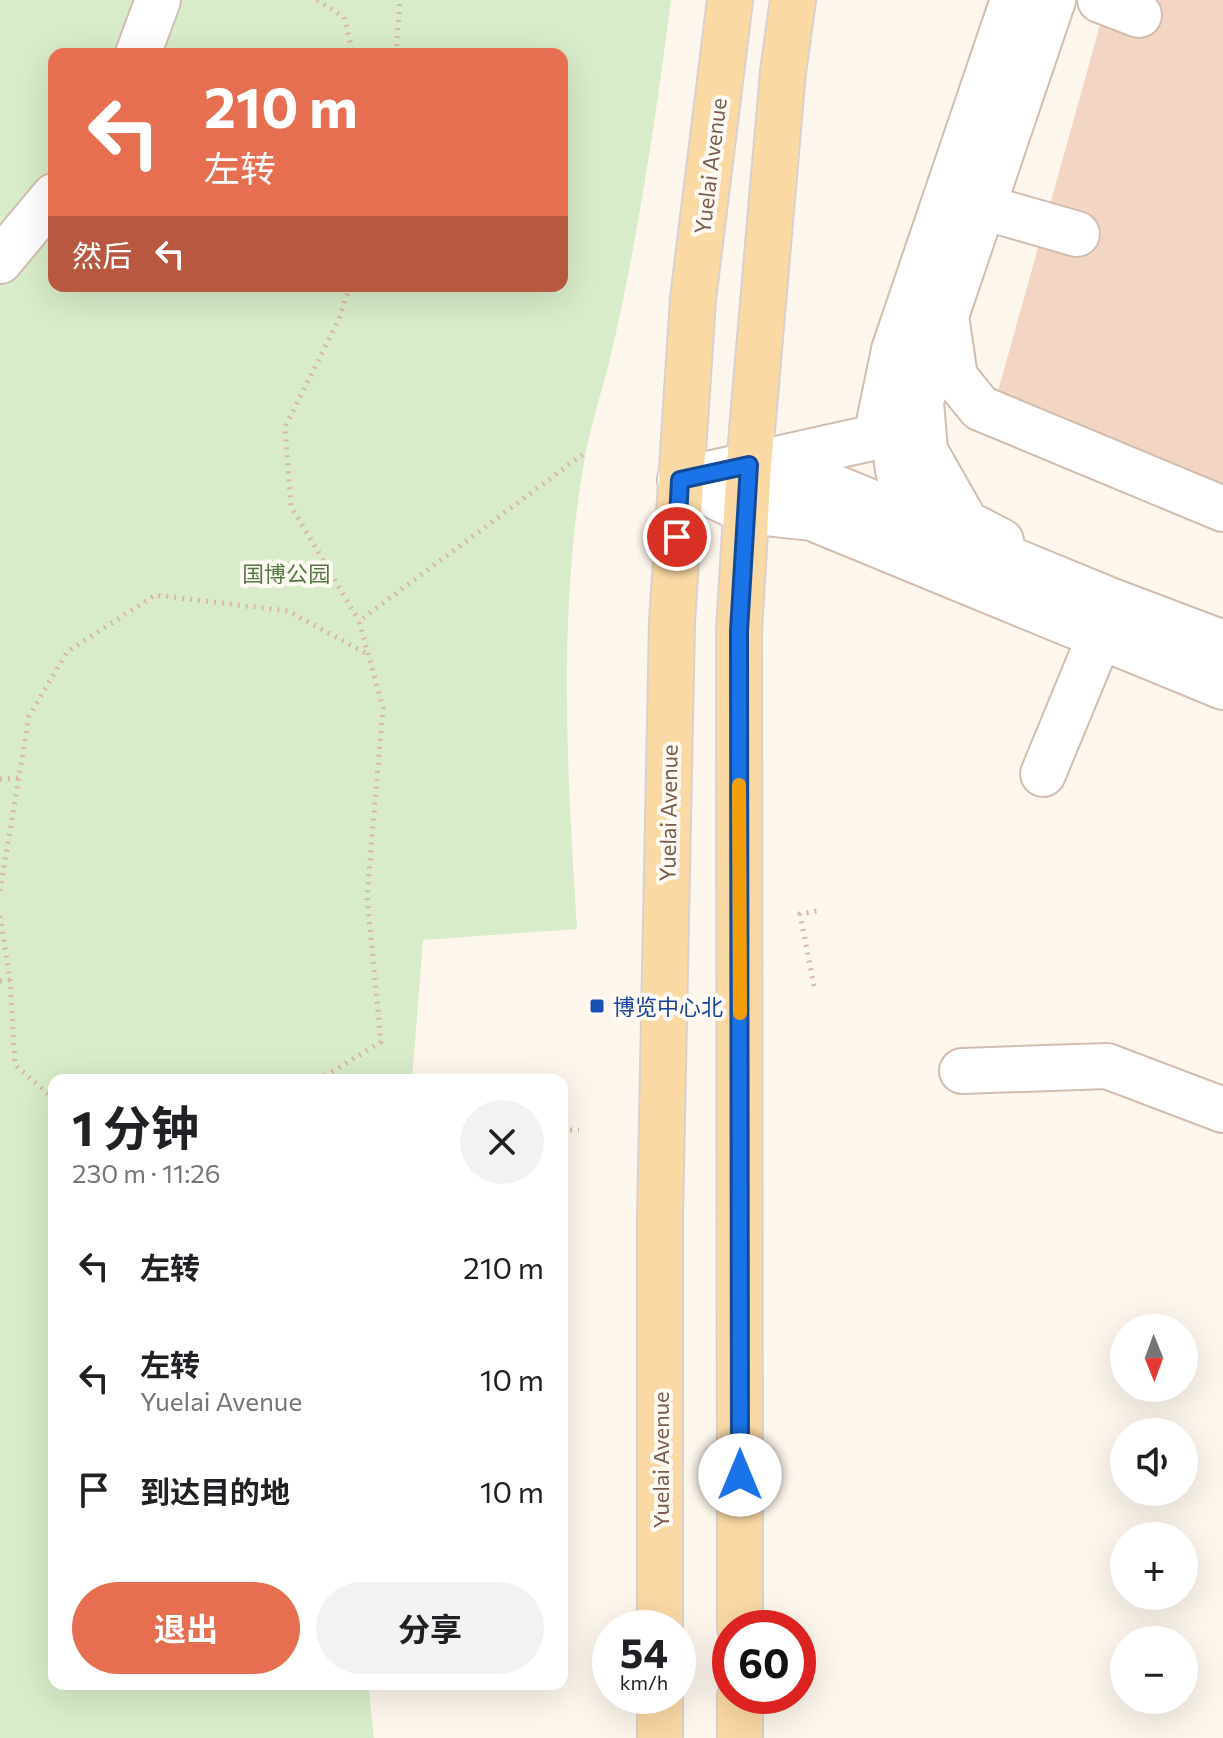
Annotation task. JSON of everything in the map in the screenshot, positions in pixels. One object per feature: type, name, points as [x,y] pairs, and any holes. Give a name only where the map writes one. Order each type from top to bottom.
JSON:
[{"type":"main road","name":"Yuelai Avenue","points":[[660,1610],[661,1202],[672,622],[693,299],[730,0]]},
{"type":"main road","points":[[740,1610],[739,631],[749,465],[783,72],[793,0]]},
{"type":"main road","points":[[660,1714],[660,1738]]},
{"type":"main road","points":[[740,1714],[740,1738]]},
{"type":"street","points":[[140,48],[158,0]]},
{"type":"street","points":[[680,480],[876,437],[894,350],[1013,0]]},
{"type":"street","points":[[1053,0],[946,316],[921,402],[925,451],[966,523],[1106,619]]},
{"type":"street","points":[[0,261],[48,203]]},
{"type":"street","points":[[983,207],[1077,234]]},
{"type":"street","points":[[946,316],[955,377],[980,408],[1223,509]]},
{"type":"street","points":[[894,350],[893,451],[914,520],[988,590]]},
{"type":"street","points":[[749,465],[812,478],[914,520],[1106,619],[1223,687]]},
{"type":"street","points":[[680,480],[746,511],[812,518],[988,590],[1223,643]]},
{"type":"street","points":[[1043,774],[1106,619]]},
{"type":"street","points":[[962,1071],[1107,1066],[1223,1110]]},
{"type":"path","points":[[317,0],[344,17],[352,48]]},
{"type":"path","points":[[396,48],[400,0]]},
{"type":"path","points":[[328,1074],[381,1042],[367,897],[383,708],[359,621],[291,506],[285,427],[339,319],[348,292]]},
{"type":"path","points":[[359,621],[586,452]]},
{"type":"path","points":[[0,891],[29,716],[67,652],[155,595],[288,611],[368,654]]},
{"type":"path","points":[[0,779],[21,778]]},
{"type":"path","points":[[814,986],[800,914],[822,910]]},
{"type":"path","points":[[0,916],[10,980],[15,1065],[48,1094]]},
{"type":"path","points":[[0,981],[10,980]]},
{"type":"path","points":[[568,1130],[579,1130]]},
{"type":"green space","name":"国博公园","points":[[0,0],[671,0],[631,260],[589,439],[577,510],[571,570],[567,690],[577,929],[423,940],[412,1074],[48,1074],[48,1690],[369,1690],[374,1738],[0,1738]]},
{"type":"building","points":[[1107,0],[1223,0],[1223,493],[995,402]]},
{"type":"slow traffic","points":[[739,785],[740,1013]]},
{"type":"place","name":"博览中心北","points":[[597,1006]]},
{"type":"route","points":[[677,537],[680,480],[749,465],[739,631],[740,1475]]}]
